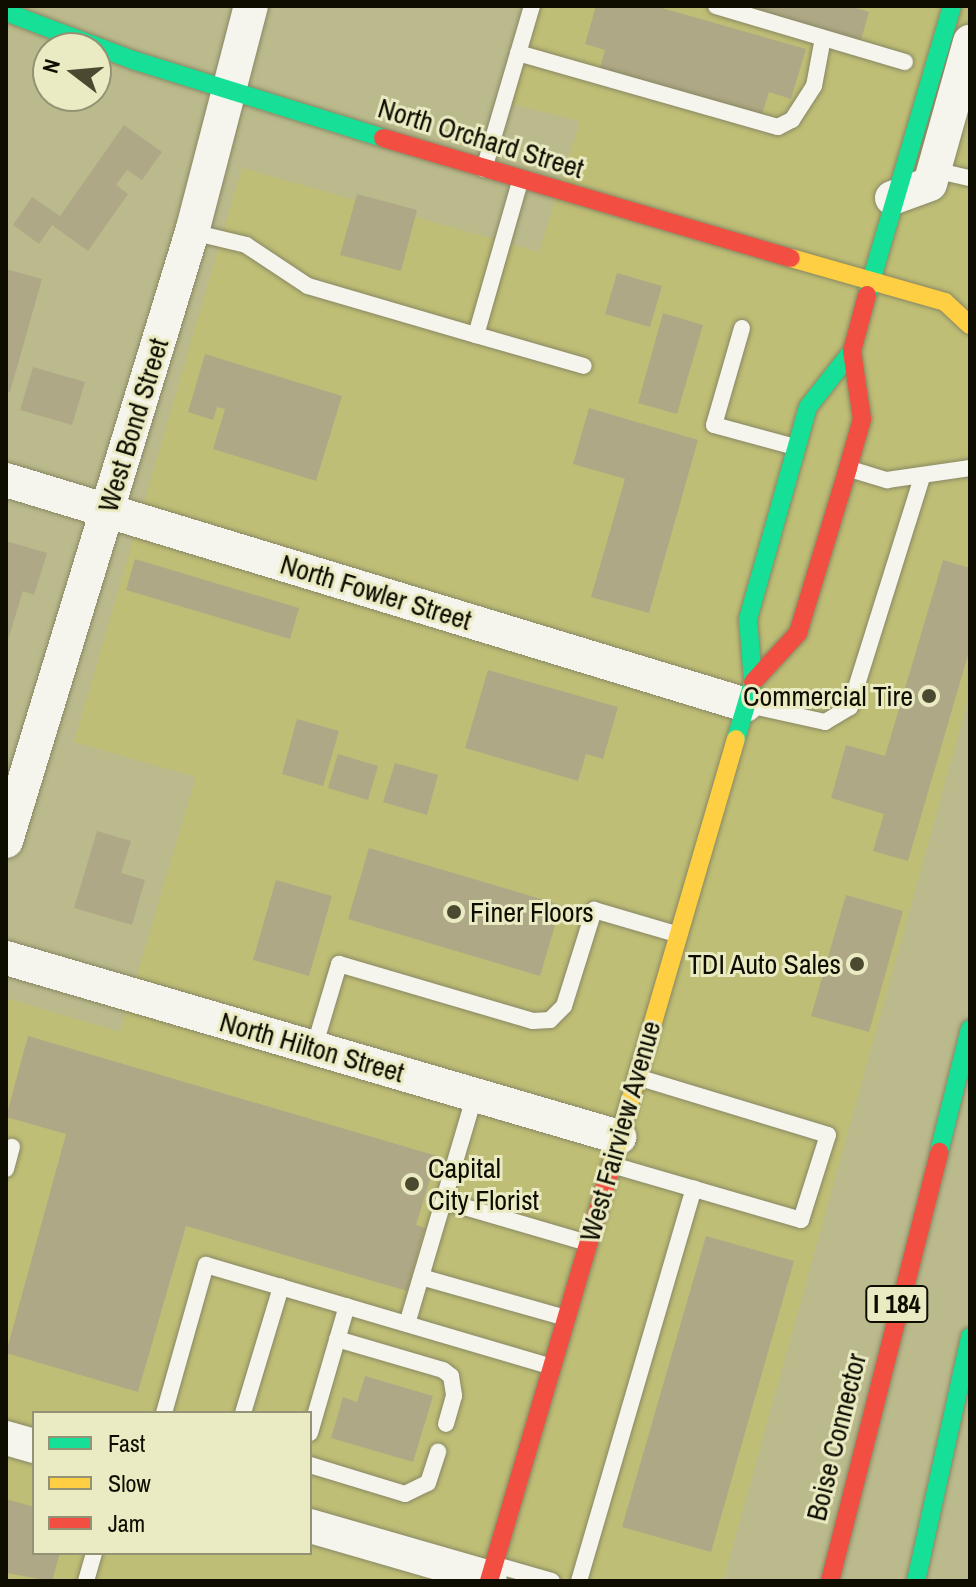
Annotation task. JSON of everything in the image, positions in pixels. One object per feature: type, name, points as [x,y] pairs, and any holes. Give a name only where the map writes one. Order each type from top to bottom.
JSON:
[{"type":"main road","name":"West Fairview Avenue","points":[[749,693],[798,633],[848,468],[862,419],[852,351],[870,281],[886,188],[952,6]]},
{"type":"main road","name":"North Orchard Street","points":[[6,12],[136,61],[484,170],[945,302],[970,297]]},
{"type":"main road","name":"North Orchard Street","points":[[945,302],[970,325]]},
{"type":"main road","name":"West Fairview Avenue","points":[[491,1575],[749,693],[748,619],[808,407],[852,351]]},
{"type":"main road","name":"Boise Connector","points":[[830,1581],[970,1029]]},
{"type":"main road","points":[[916,1581],[970,1337]]},
{"type":"street","name":"West Bond Street","points":[[6,841],[192,232],[251,6]]},
{"type":"street","points":[[886,188],[930,184],[970,42]]},
{"type":"street","name":"North Fowler Street","points":[[6,480],[749,693]]},
{"type":"street","name":"North Hilton Street","points":[[6,958],[475,1095],[615,1150]]},
{"type":"street","points":[[6,1438],[32,1445]]},
{"type":"street","points":[[312,1527],[491,1575]]},
{"type":"lane","points":[[484,170],[532,6]]},
{"type":"lane","points":[[716,6],[905,62]]},
{"type":"lane","points":[[518,53],[778,127],[792,120],[814,86],[823,38]]},
{"type":"lane","points":[[934,170],[970,178]]},
{"type":"lane","points":[[476,335],[520,180]]},
{"type":"lane","points":[[192,232],[246,245],[308,286],[584,366]]},
{"type":"lane","points":[[742,328],[714,425],[797,447]]},
{"type":"lane","points":[[848,468],[887,480],[970,468]]},
{"type":"lane","points":[[749,693],[825,722],[850,707],[922,477]]},
{"type":"lane","points":[[314,1048],[339,964],[533,1021],[550,1020],[564,1006],[594,910],[678,935]]},
{"type":"lane","points":[[615,1150],[694,1188],[801,1220],[828,1135],[636,1076]]},
{"type":"lane","points":[[407,1324],[475,1095]]},
{"type":"lane","points":[[6,1169],[12,1147]]},
{"type":"lane","points":[[579,1581],[694,1188]]},
{"type":"lane","points":[[444,1201],[588,1243]]},
{"type":"lane","points":[[165,1411],[206,1265],[552,1367]]},
{"type":"lane","points":[[421,1277],[566,1318]]},
{"type":"lane","points":[[244,1411],[281,1287]]},
{"type":"lane","points":[[312,1426],[347,1306]]},
{"type":"lane","points":[[337,1339],[451,1376],[454,1396],[446,1424]]},
{"type":"lane","points":[[312,1466],[405,1494],[428,1483],[438,1452]]},
{"type":"lane","points":[[86,1581],[93,1555]]},
{"type":"lane","points":[[491,1575],[552,1581]]},
{"type":"shaded area","points":[[535,6],[970,6],[970,693],[723,1581],[6,1581],[6,998],[120,1032],[196,777],[74,742],[242,168],[539,252],[580,121],[511,104]]},
{"type":"building","points":[[596,6],[655,6],[806,49],[791,99],[769,92],[762,114],[600,68],[605,50],[585,44]]},
{"type":"building","points":[[850,6],[869,12],[861,40],[748,7]]},
{"type":"building","points":[[124,125],[162,152],[142,180],[127,170],[116,185],[128,194],[88,251],[52,225],[39,244],[13,225],[32,197],[60,216]]},
{"type":"building","points":[[357,194],[417,210],[401,271],[340,255]]},
{"type":"building","points":[[6,269],[42,279],[10,392],[6,391]]},
{"type":"building","points":[[617,273],[662,286],[650,327],[605,314]]},
{"type":"building","points":[[663,313],[703,325],[677,414],[638,403]]},
{"type":"building","points":[[205,354],[342,396],[316,481],[213,449],[225,409],[217,407],[213,420],[188,412]]},
{"type":"building","points":[[33,367],[85,382],[72,425],[20,410]]},
{"type":"building","points":[[589,408],[698,440],[649,613],[591,597],[625,479],[573,464]]},
{"type":"building","points":[[6,541],[47,553],[34,595],[23,591],[8,640]]},
{"type":"building","points":[[135,559],[299,608],[290,639],[126,590]]},
{"type":"building","name":"Commercial Tire","points":[[943,560],[970,568],[970,648],[908,861],[873,851],[884,814],[831,798],[846,745],[885,756]]},
{"type":"building","points":[[488,670],[618,707],[603,759],[586,754],[578,781],[465,748]]},
{"type":"building","points":[[297,719],[339,731],[323,786],[282,774]]},
{"type":"building","points":[[338,754],[378,766],[368,800],[328,788]]},
{"type":"building","points":[[395,763],[438,775],[427,815],[383,802]]},
{"type":"building","points":[[97,831],[131,841],[121,873],[145,880],[132,925],[74,908]]},
{"type":"building","name":"Finer Floors","points":[[369,848],[561,905],[540,976],[348,919]]},
{"type":"building","points":[[276,880],[332,896],[309,976],[253,960]]},
{"type":"building","name":"TDI Auto Sales","points":[[846,895],[903,911],[869,1032],[811,1016]]},
{"type":"building","points":[[28,1036],[437,1156],[416,1225],[425,1228],[407,1291],[186,1226],[138,1392],[6,1353],[66,1134],[6,1117]]},
{"type":"building","points":[[706,1236],[794,1261],[711,1552],[622,1527]]},
{"type":"building","points":[[365,1376],[433,1396],[413,1462],[331,1438],[343,1397],[357,1402]]},
{"type":"building","points":[[6,1499],[32,1506],[32,1555],[59,1555],[52,1581],[6,1573]]},
{"type":"traffic: fast","points":[[867,295],[952,6]]},
{"type":"traffic: fast","points":[[6,12],[136,61],[383,138]]},
{"type":"traffic: fast","points":[[736,739],[753,682],[748,619],[808,407],[852,351]]},
{"type":"traffic: fast","points":[[939,1152],[970,1029]]},
{"type":"traffic: fast","points":[[916,1581],[970,1337]]},
{"type":"traffic: slow","points":[[791,258],[945,302],[970,325]]},
{"type":"traffic: slow","points":[[609,1173],[736,739]]},
{"type":"traffic: jam","points":[[383,138],[791,258]]},
{"type":"traffic: jam","points":[[753,682],[798,633],[848,468],[862,419],[852,351],[867,295]]},
{"type":"traffic: jam","points":[[830,1581],[939,1152]]},
{"type":"traffic: jam","points":[[489,1581],[609,1173]]},
{"type":"place","name":"Commercial Tire","points":[[929,696]]},
{"type":"place","name":"Finer Floors","points":[[454,912]]},
{"type":"place","name":"TDI Auto Sales","points":[[857,964]]},
{"type":"place","name":"Capital City Florist","points":[[412,1184]]}]
